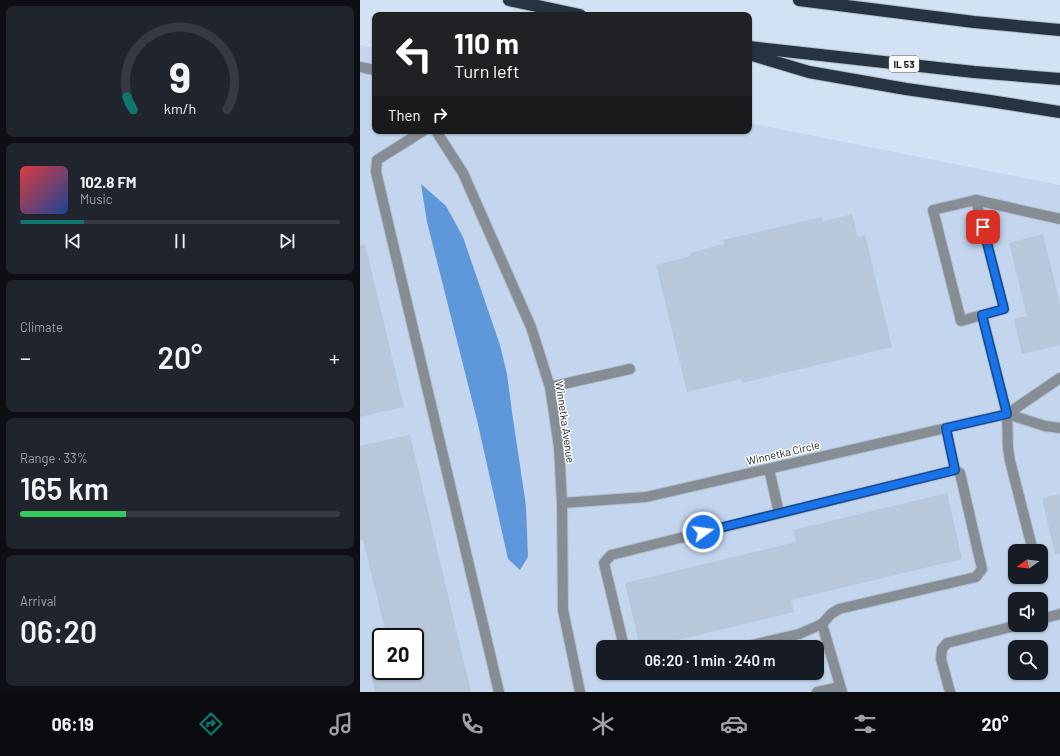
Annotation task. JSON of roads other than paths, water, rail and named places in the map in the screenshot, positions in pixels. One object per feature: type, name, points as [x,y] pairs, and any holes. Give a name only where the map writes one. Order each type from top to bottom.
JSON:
[{"type":"highway","points":[[509,0],[566,12]]},
{"type":"highway","points":[[799,0],[974,22],[1060,30]]},
{"type":"highway","name":"IL 53","points":[[752,47],[966,71],[1060,79]]},
{"type":"highway","points":[[752,55],[809,72],[906,90],[990,100],[1060,112]]},
{"type":"street","points":[[360,67],[372,69]]},
{"type":"street","points":[[418,134],[377,160],[376,172],[499,692]]},
{"type":"street","name":"Winnetka Avenue","points":[[438,134],[463,172],[531,327],[550,387],[559,447],[562,503],[563,610],[580,692]]},
{"type":"street","points":[[976,200],[1004,309],[961,320],[933,210],[976,200],[1060,219]]},
{"type":"street","points":[[982,315],[1007,414],[1010,461],[1031,544]]},
{"type":"street","points":[[550,387],[630,369]]},
{"type":"street","points":[[1007,414],[1060,378]]},
{"type":"street","points":[[1007,414],[1045,426],[1060,428]]},
{"type":"street","name":"Winnetka Circle","points":[[562,503],[646,497],[1007,414]]},
{"type":"street","points":[[774,640],[799,634],[822,624],[831,614],[839,609],[976,577],[982,569],[960,473],[955,470],[946,428]]},
{"type":"street","points":[[769,469],[779,513]]},
{"type":"street","points":[[622,640],[604,563],[611,555],[955,470]]},
{"type":"street","points":[[1048,617],[1060,614]]},
{"type":"street","points":[[817,692],[841,689],[822,624]]},
{"type":"street","points":[[950,692],[941,659],[942,649],[947,643],[1008,628]]},
{"type":"water","points":[[421,184],[446,206],[463,237],[500,345],[507,374],[526,506],[528,557],[520,570],[508,559],[477,420],[427,222]]}]
